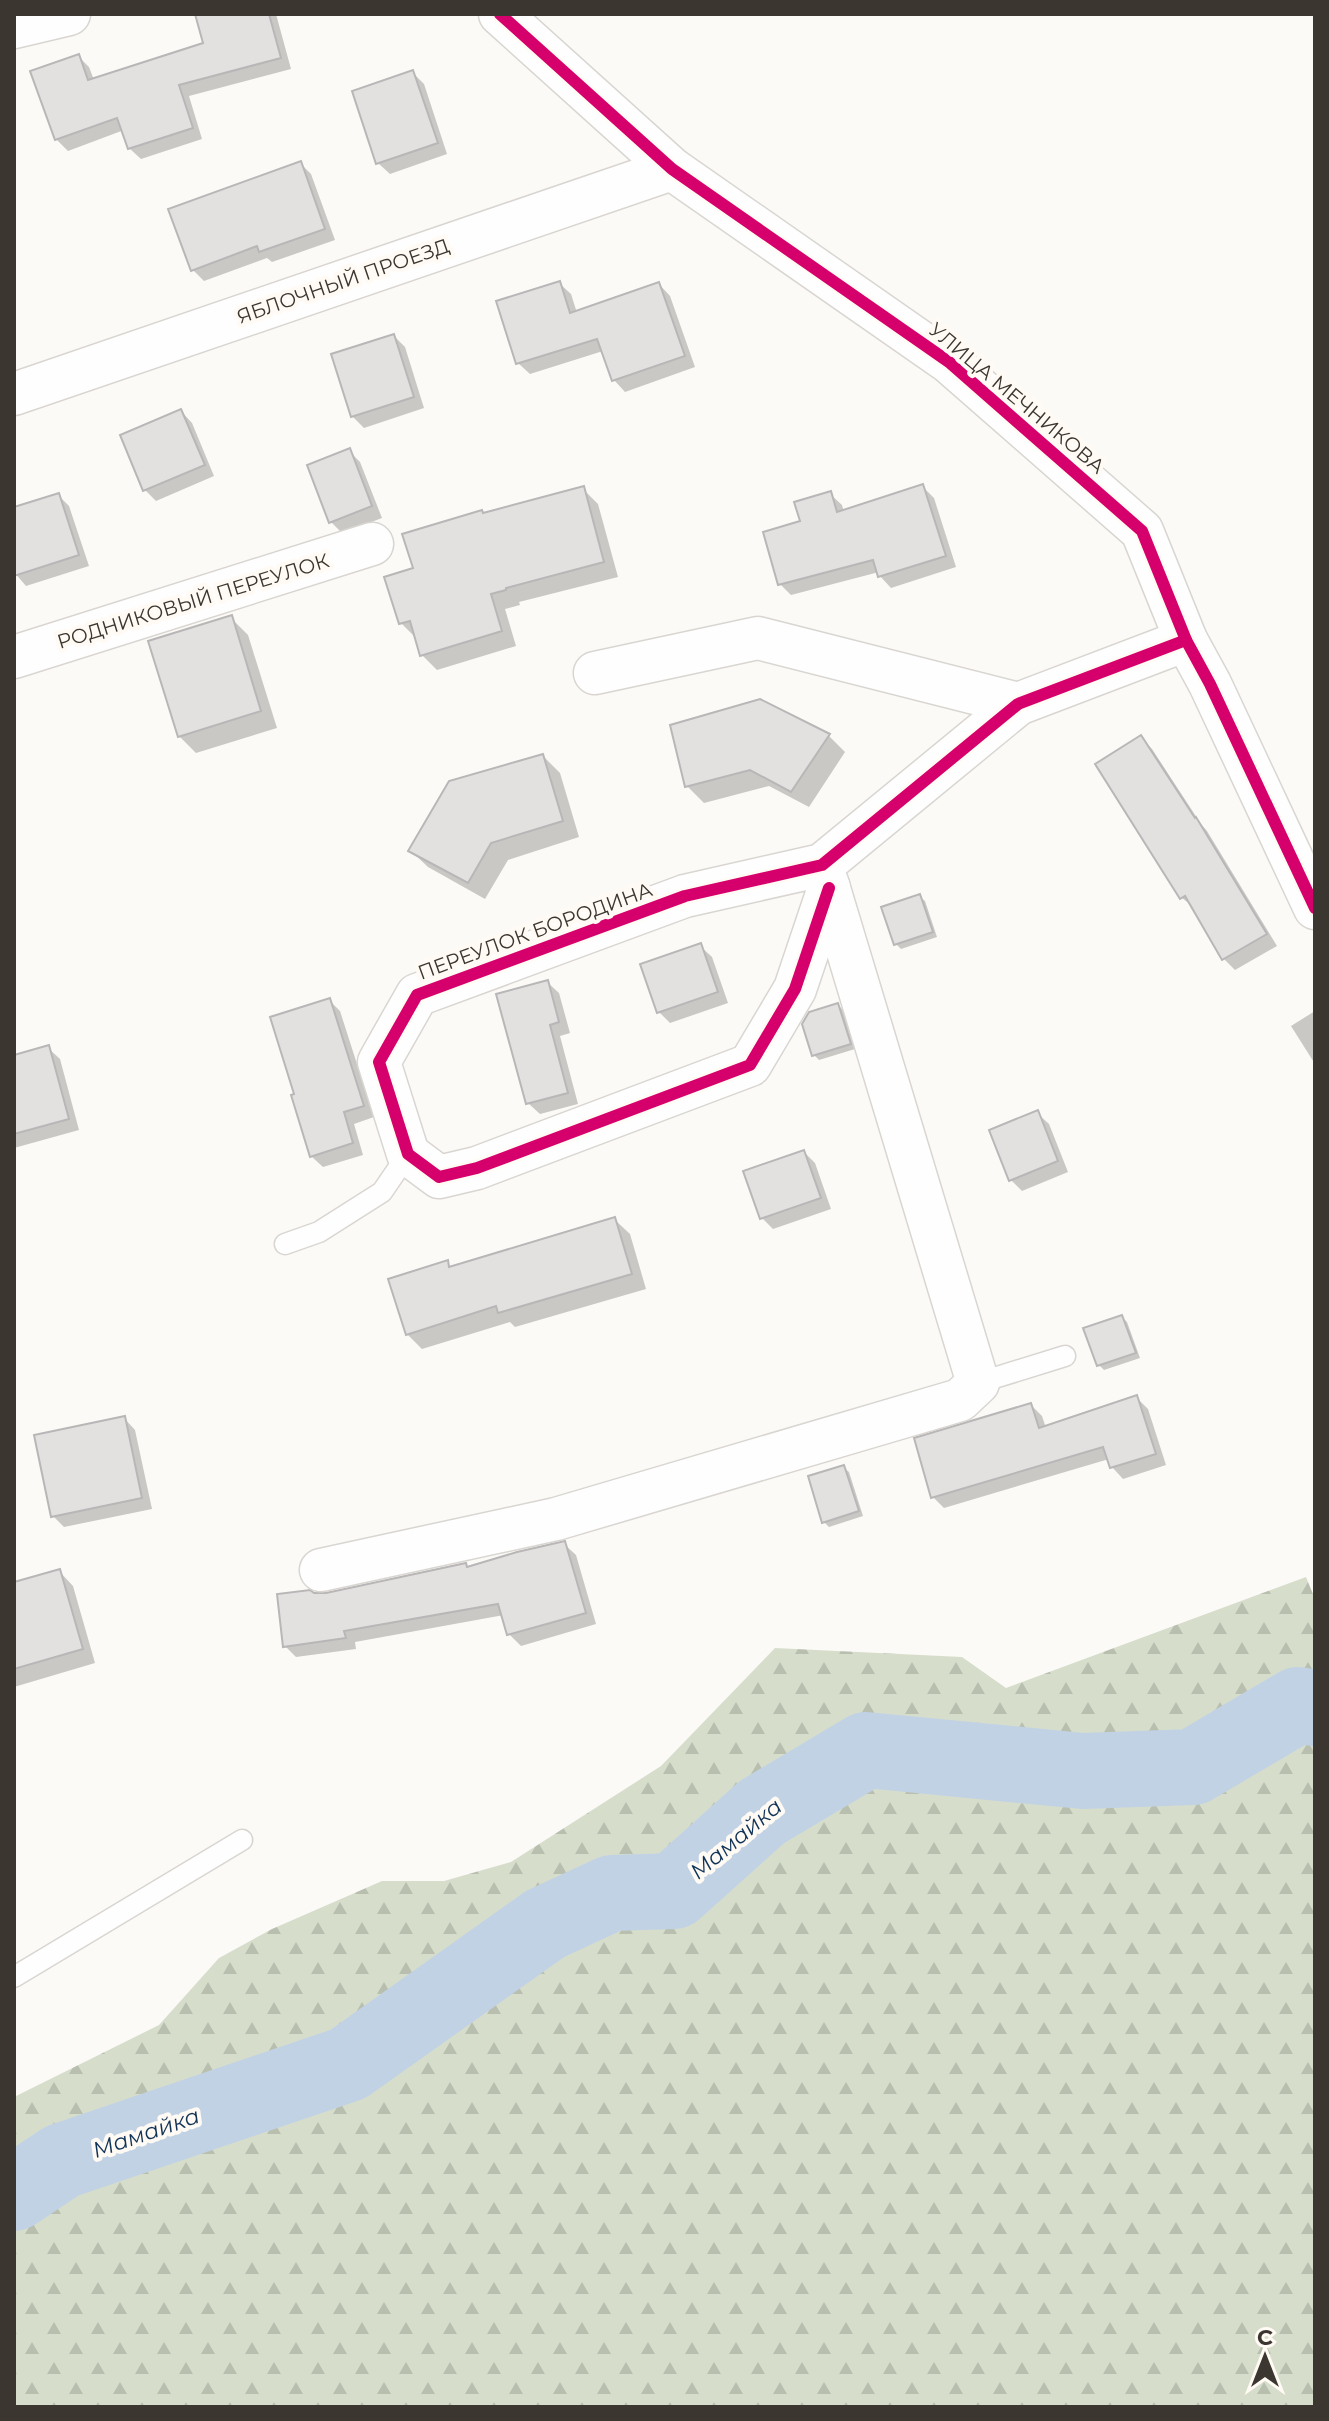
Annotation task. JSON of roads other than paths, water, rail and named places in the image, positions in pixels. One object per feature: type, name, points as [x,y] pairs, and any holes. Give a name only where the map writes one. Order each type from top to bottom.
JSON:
[{"type":"street","points":[[14,27],[69,14]]},
{"type":"street","name":"УЛИЦА МЕЧНИКОВА","points":[[500,14],[672,169],[949,362],[1142,531],[1186,640],[1210,684],[1315,908]]},
{"type":"street","name":"ЯБЛОЧНЫЙ ПРОЕЗД","points":[[14,394],[672,169]]},
{"type":"street","name":"РОДНИКОВЫЙ ПЕРЕУЛОК","points":[[14,657],[372,544]]},
{"type":"street","points":[[595,673],[758,638],[1018,704]]},
{"type":"street","name":"ПЕРЕУЛОК БОРОДИНА","points":[[408,1154],[379,1062],[417,995],[685,896],[826,876],[1018,704],[1186,640]]},
{"type":"street","points":[[408,1154],[439,1177],[477,1168],[750,1065],[795,989],[826,876]]},
{"type":"street","points":[[321,1570],[556,1519],[960,1400],[978,1383],[826,876]]},
{"type":"lane","points":[[285,1244],[319,1232],[382,1192],[408,1154]]},
{"type":"lane","points":[[978,1383],[1065,1356]]},
{"type":"lane","points":[[14,1977],[242,1840]]},
{"type":"waterway","name":"Мамайка","points":[[14,2193],[62,2161],[348,2064],[545,1924],[612,1893],[674,1891],[762,1812],[866,1750],[1083,1771],[1193,1767],[1298,1705],[1315,1708]]}]
